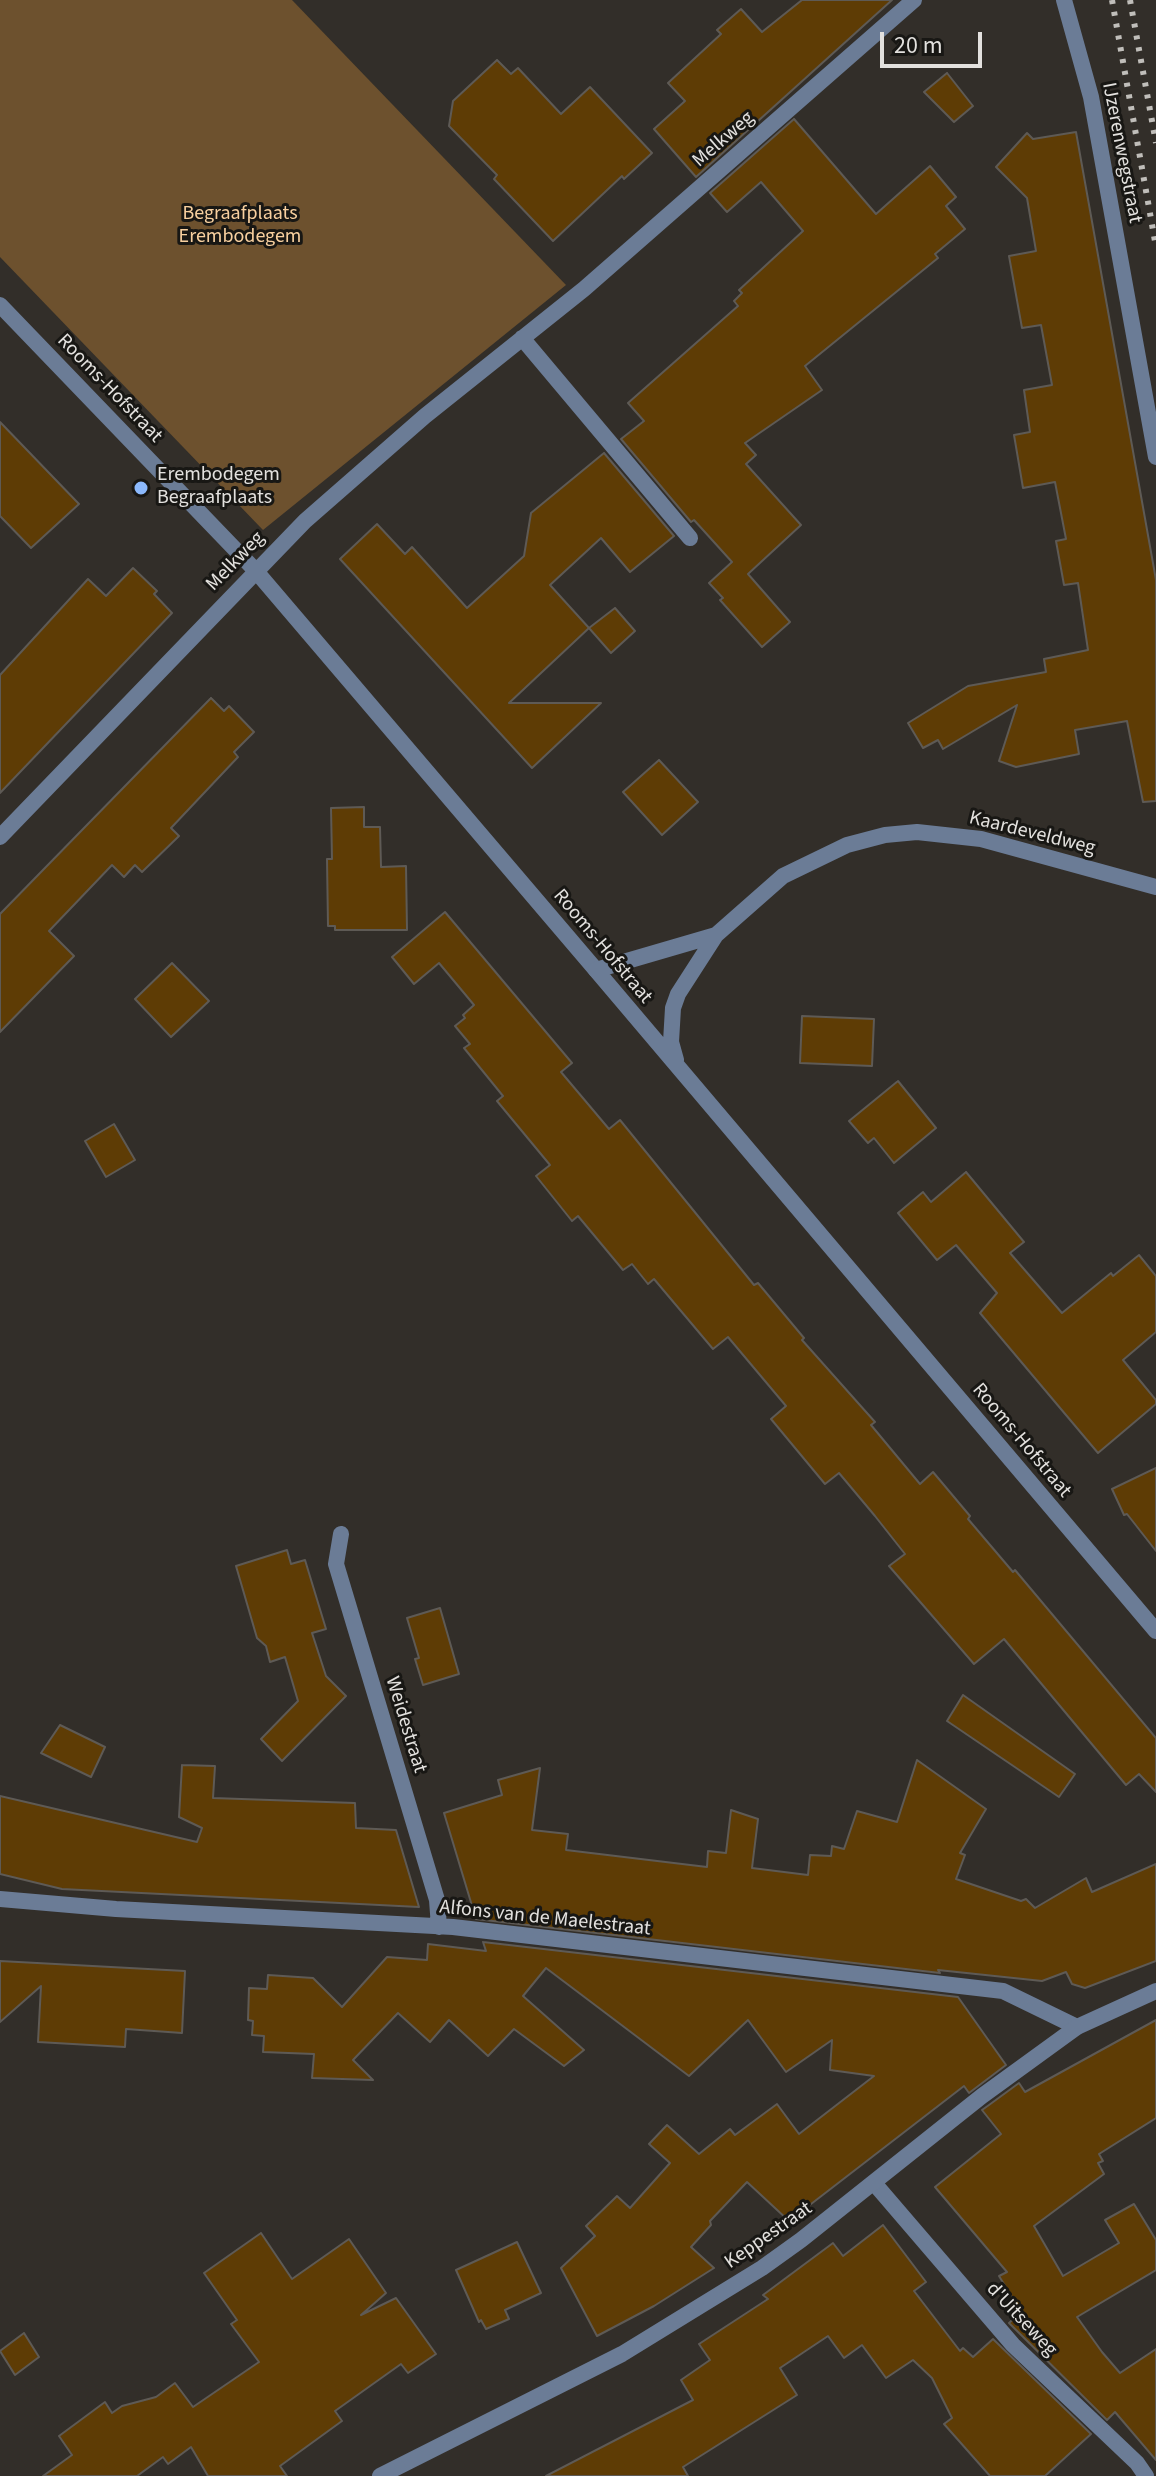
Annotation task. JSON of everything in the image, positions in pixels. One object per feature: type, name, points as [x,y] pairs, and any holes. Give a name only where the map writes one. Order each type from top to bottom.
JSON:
[{"type":"street","name":"Melkweg","points":[[0,837],[305,521],[425,416],[584,289],[914,0]]},
{"type":"street","name":"IJzerenwegstraat","points":[[1064,0],[1091,97],[1156,457]]},
{"type":"street","name":"Rooms-Hofstraat","points":[[0,305],[255,570],[1156,1631]]},
{"type":"street","points":[[522,338],[690,538]]},
{"type":"street","name":"Kaardeveldweg","points":[[596,970],[716,935],[783,876],[847,845],[885,835],[917,832],[981,839],[1156,887]]},
{"type":"street","points":[[678,1068],[671,1042],[673,1008],[678,994],[716,935]]},
{"type":"street","name":"Weidestraat","points":[[341,1534],[336,1564],[437,1900],[439,1927]]},
{"type":"street","name":"Alfons van de Maelestraat","points":[[0,1899],[116,1909],[439,1927],[1003,1991],[1077,2027]]},
{"type":"street","name":"Keppestraat","points":[[380,2476],[622,2354],[762,2268],[982,2096],[1077,2027],[1156,1991]]},
{"type":"street","name":"d'Uitseweg","points":[[874,2183],[1013,2345],[1137,2463],[1146,2476]]},
{"type":"green space","name":"Begraafplaats Erembodegem","points":[[0,0],[292,0],[566,285],[263,530],[0,257]]},
{"type":"building","points":[[802,0],[892,0],[696,177],[654,129],[685,101],[668,83],[721,34],[717,30],[741,9],[762,32]]},
{"type":"building","points":[[497,60],[511,74],[518,68],[561,114],[590,87],[652,153],[624,179],[622,176],[553,241],[494,179],[497,175],[449,126],[453,101]]},
{"type":"building","points":[[947,73],[973,106],[954,122],[924,92]]},
{"type":"building","points":[[794,119],[876,214],[930,166],[956,197],[946,206],[965,229],[935,254],[938,258],[805,366],[822,390],[745,443],[756,455],[746,464],[801,525],[748,574],[790,622],[762,647],[709,583],[732,562],[694,520],[691,522],[621,439],[644,421],[628,403],[738,306],[734,301],[742,293],[739,290],[803,231],[761,182],[727,212],[710,193]]},
{"type":"building","points":[[1076,132],[1156,580],[1156,801],[1143,802],[1127,721],[1075,730],[1079,754],[1016,767],[999,761],[1017,705],[943,749],[938,740],[923,748],[908,723],[968,686],[1046,672],[1044,659],[1088,650],[1078,583],[1064,585],[1056,541],[1066,539],[1055,482],[1023,488],[1014,435],[1030,432],[1024,390],[1052,385],[1041,325],[1022,328],[1009,256],[1036,251],[1027,198],[996,167],[1027,133],[1033,139]]},
{"type":"building","points":[[0,422],[79,504],[31,548],[0,516]]},
{"type":"building","points":[[604,453],[674,536],[630,572],[601,538],[550,585],[589,628],[509,703],[601,703],[532,768],[340,559],[377,524],[405,554],[412,547],[467,608],[524,556],[531,513]]},
{"type":"building","points":[[133,568],[157,591],[154,594],[172,613],[0,793],[0,675],[88,579],[106,596]]},
{"type":"building","points":[[615,608],[635,631],[611,653],[589,628]]},
{"type":"building","points":[[211,698],[224,711],[229,706],[254,732],[234,752],[238,757],[171,828],[179,836],[142,872],[135,865],[124,877],[112,865],[49,931],[74,956],[0,1032],[0,914]]},
{"type":"building","points":[[659,760],[698,802],[662,835],[623,792]]},
{"type":"building","points":[[364,807],[364,827],[380,827],[381,867],[406,866],[407,930],[335,930],[335,926],[328,926],[327,859],[332,859],[331,808]]},
{"type":"building","points":[[445,912],[572,1063],[561,1072],[609,1129],[620,1120],[754,1285],[758,1283],[804,1338],[802,1340],[875,1422],[871,1425],[920,1484],[933,1472],[970,1516],[968,1519],[1013,1572],[1015,1570],[1156,1738],[1156,1792],[1139,1774],[1126,1785],[1004,1639],[974,1664],[889,1566],[905,1554],[875,1516],[839,1473],[825,1484],[771,1419],[786,1406],[728,1337],[713,1349],[654,1279],[648,1284],[632,1264],[623,1270],[578,1216],[572,1221],[536,1176],[550,1165],[497,1101],[503,1096],[464,1048],[470,1044],[455,1026],[474,1005],[439,963],[414,984],[392,957]]},
{"type":"building","points":[[172,963],[209,1001],[171,1037],[135,999]]},
{"type":"building","points":[[802,1016],[874,1019],[872,1066],[800,1063]]},
{"type":"building","points":[[898,1081],[936,1128],[894,1163],[874,1138],[868,1143],[849,1121]]},
{"type":"building","points":[[114,1124],[135,1160],[106,1177],[85,1141]]},
{"type":"building","points":[[966,1172],[1024,1242],[1010,1253],[1062,1313],[1111,1273],[1113,1276],[1139,1255],[1156,1276],[1156,1332],[1123,1360],[1156,1400],[1156,1404],[1098,1453],[980,1313],[997,1293],[956,1245],[937,1260],[898,1213],[923,1192],[931,1202]]},
{"type":"building","points":[[1156,1468],[1156,1551],[1127,1514],[1124,1515],[1112,1489]]},
{"type":"building","points":[[287,1550],[291,1564],[305,1560],[326,1629],[312,1633],[326,1676],[346,1696],[282,1761],[261,1739],[298,1701],[285,1657],[270,1662],[266,1646],[257,1638],[236,1566]]},
{"type":"building","points":[[440,1608],[459,1674],[423,1685],[407,1618]]},
{"type":"building","points":[[963,1695],[1075,1774],[1059,1797],[947,1721]]},
{"type":"building","points":[[60,1725],[105,1747],[91,1777],[41,1753]]},
{"type":"building","points":[[917,1760],[986,1809],[960,1853],[965,1855],[956,1879],[1021,1901],[1026,1899],[1035,1908],[1086,1878],[1092,1892],[1156,1864],[1156,1961],[1085,1988],[1072,1984],[1066,1972],[1042,1981],[938,1970],[940,1973],[476,1919],[444,1813],[502,1795],[498,1780],[540,1768],[532,1830],[568,1834],[566,1850],[707,1867],[708,1851],[726,1853],[731,1810],[758,1819],[752,1868],[808,1875],[810,1855],[831,1856],[832,1846],[844,1849],[857,1811],[897,1822]]},
{"type":"building","points":[[182,1765],[215,1766],[213,1798],[355,1803],[356,1828],[396,1830],[419,1907],[62,1889],[0,1874],[0,1796],[197,1842],[202,1828],[179,1817]]},
{"type":"building","points":[[483,1942],[958,1997],[1006,2065],[969,2093],[964,2086],[789,2221],[747,2182],[710,2221],[711,2225],[691,2247],[714,2268],[654,2306],[597,2336],[561,2268],[595,2236],[586,2226],[617,2196],[630,2208],[670,2163],[649,2144],[667,2125],[699,2154],[730,2129],[735,2135],[777,2104],[799,2134],[874,2076],[830,2070],[832,2040],[786,2072],[748,2020],[689,2076],[546,1968],[523,1996],[584,2050],[564,2066],[514,2029],[488,2056],[449,2020],[430,2042],[398,2013],[353,2060],[373,2080],[312,2078],[314,2054],[263,2052],[264,2036],[252,2035],[253,2021],[248,2020],[249,1988],[267,1989],[268,1975],[313,1978],[342,2007],[387,1957],[427,1960],[428,1944],[486,1951]]},
{"type":"building","points":[[0,1961],[185,1971],[182,2033],[126,2029],[125,2047],[38,2042],[41,1986],[0,2022]]},
{"type":"building","points":[[1156,2020],[1156,2118],[1099,2154],[1103,2161],[1098,2163],[1104,2174],[1034,2226],[1063,2276],[1119,2243],[1105,2220],[1134,2204],[1156,2240],[1156,2270],[1077,2317],[1120,2373],[1156,2349],[1156,2460],[1115,2412],[1107,2420],[1009,2323],[1021,2312],[999,2276],[1007,2272],[935,2187],[1001,2134],[982,2110],[1019,2083],[1025,2092]]},
{"type":"building","points":[[883,2225],[926,2282],[914,2291],[960,2351],[963,2348],[973,2357],[993,2339],[1091,2434],[1045,2476],[990,2476],[944,2424],[952,2418],[932,2378],[913,2360],[886,2378],[862,2345],[844,2358],[828,2336],[780,2368],[797,2395],[683,2467],[688,2476],[546,2476],[693,2400],[681,2380],[710,2360],[699,2344],[768,2299],[763,2295],[833,2243],[843,2256]]},
{"type":"building","points":[[261,2233],[292,2279],[349,2239],[386,2293],[361,2315],[396,2298],[436,2354],[408,2373],[401,2364],[335,2411],[342,2421],[280,2466],[287,2476],[208,2476],[191,2447],[168,2464],[163,2457],[137,2476],[43,2476],[72,2455],[59,2436],[105,2402],[112,2413],[122,2406],[156,2397],[175,2383],[193,2407],[259,2362],[231,2324],[237,2320],[204,2273]]},
{"type":"building","points":[[517,2242],[541,2293],[505,2310],[509,2319],[486,2329],[481,2320],[479,2322],[456,2270]]},
{"type":"building","points":[[24,2333],[39,2357],[15,2375],[0,2351]]},
{"type":"railway","points":[[1112,0],[1156,247]]},
{"type":"railway","points":[[1130,0],[1156,143]]},
{"type":"place","name":"Erembodegem Begraafplaats","points":[[141,488]]}]
